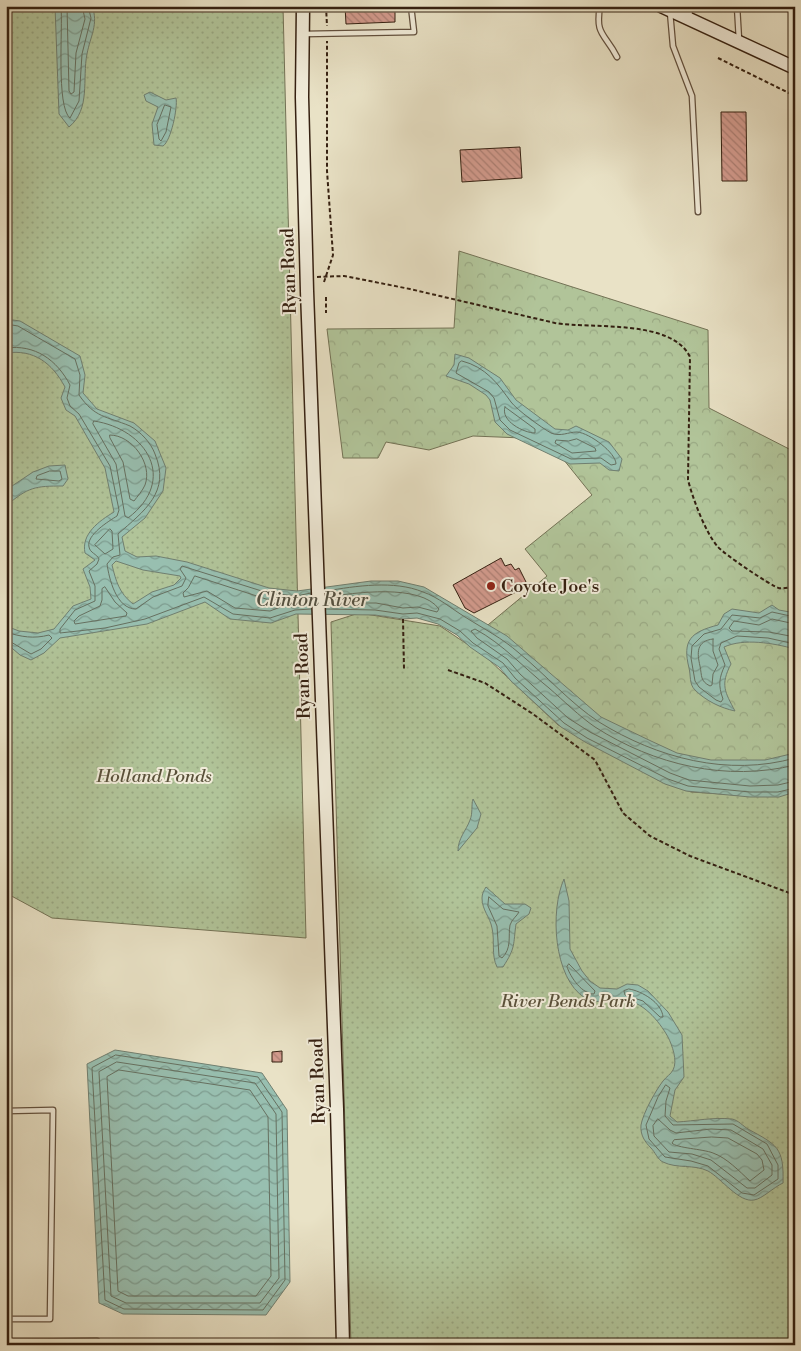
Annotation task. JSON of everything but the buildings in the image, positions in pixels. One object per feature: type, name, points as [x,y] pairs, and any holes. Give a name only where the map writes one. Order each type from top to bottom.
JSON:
[{"type":"street","name":"Ryan Road","points":[[303,6],[302,96],[307,277],[336,1089],[343,1345]]},
{"type":"street","points":[[666,8],[689,13],[739,42],[795,68]]},
{"type":"lane","points":[[304,34],[414,32],[411,6]]},
{"type":"lane","points":[[600,6],[598,26],[600,33],[612,46],[617,57]]},
{"type":"lane","points":[[738,6],[739,42]]},
{"type":"lane","points":[[666,8],[673,46],[692,96],[698,212]]},
{"type":"lane","points":[[6,1112],[53,1110],[50,1319],[6,1319]]},
{"type":"lane","points":[[6,1342],[97,1341],[97,1345]]},
{"type":"path","points":[[324,282],[333,255],[327,171],[326,6]]},
{"type":"path","points":[[718,58],[795,96]]},
{"type":"path","points":[[307,277],[344,276],[410,289],[555,323],[578,327],[632,328],[663,334],[675,339],[685,347],[690,357],[688,480],[691,493],[710,535],[718,548],[768,583],[780,588],[795,586]]},
{"type":"path","points":[[326,297],[326,313]]},
{"type":"path","points":[[403,620],[404,669]]},
{"type":"path","points":[[448,670],[484,683],[533,714],[595,760],[623,813],[650,836],[690,856],[795,895]]},
{"type":"green space","name":"Holland Ponds","points":[[6,6],[283,6],[306,938],[52,918],[6,893]]},
{"type":"green space","points":[[459,251],[708,330],[709,408],[795,452],[795,766],[711,780],[592,729],[477,634],[547,576],[525,549],[592,495],[547,439],[473,436],[429,450],[386,442],[378,458],[343,458],[327,329],[454,328]]},
{"type":"green space","name":"River Bends Park","points":[[359,613],[440,626],[485,656],[558,725],[604,747],[658,780],[691,792],[753,796],[795,788],[795,1345],[351,1345],[331,622]]},
{"type":"water","points":[[55,6],[92,6],[95,19],[88,48],[83,103],[76,120],[69,127],[59,114]]},
{"type":"water","points":[[150,92],[166,100],[176,98],[176,109],[169,138],[163,146],[154,145],[152,124],[158,107],[146,101],[144,95]]},
{"type":"water","name":"Clinton River","points":[[6,319],[20,321],[80,356],[85,375],[83,393],[97,409],[134,423],[155,441],[166,468],[163,491],[145,518],[122,537],[125,551],[137,557],[156,556],[187,562],[269,588],[297,591],[371,581],[398,581],[424,587],[507,636],[601,717],[677,753],[711,760],[765,760],[795,753],[795,792],[779,797],[750,797],[686,791],[665,784],[585,742],[561,727],[511,681],[499,667],[470,647],[457,635],[438,624],[417,618],[403,619],[375,615],[296,614],[271,623],[230,619],[205,602],[147,624],[60,638],[44,653],[31,660],[20,655],[6,643],[6,626],[19,631],[38,633],[54,629],[73,606],[91,599],[90,587],[83,569],[95,560],[85,553],[84,546],[92,529],[114,512],[105,468],[75,416],[66,410],[61,398],[65,387],[60,378],[41,359],[25,353],[6,353]],"holes":[[[116,561],[143,570],[180,576],[181,578],[174,585],[152,592],[133,604],[121,591],[112,565]]]},
{"type":"water","points":[[455,354],[469,358],[500,378],[516,400],[555,429],[568,430],[576,426],[609,442],[622,459],[619,471],[609,470],[600,463],[570,464],[507,434],[495,422],[490,400],[486,395],[469,384],[446,376],[454,365]]},
{"type":"water","points":[[65,465],[68,479],[63,486],[45,486],[26,491],[6,506],[6,490],[33,472],[49,466]]},
{"type":"water","points":[[772,605],[779,610],[795,613],[795,649],[768,643],[749,642],[724,647],[731,664],[725,688],[735,711],[714,704],[704,698],[692,685],[687,658],[688,644],[691,639],[695,634],[718,625],[724,614],[732,609],[759,613]]},
{"type":"water","points":[[473,799],[481,814],[477,828],[458,851],[461,838],[471,817]]},
{"type":"water","points":[[564,879],[569,901],[570,949],[582,971],[590,981],[600,988],[617,989],[627,984],[638,985],[648,991],[668,1012],[682,1035],[684,1077],[675,1090],[670,1116],[677,1122],[718,1118],[736,1121],[777,1148],[782,1162],[783,1183],[761,1197],[748,1200],[736,1194],[708,1171],[663,1162],[643,1138],[641,1125],[647,1108],[663,1081],[673,1070],[675,1058],[673,1049],[660,1024],[643,1007],[622,1000],[599,1002],[589,1000],[574,988],[566,975],[557,943],[557,908]]},
{"type":"water","points":[[486,887],[505,904],[525,904],[531,908],[529,914],[516,924],[512,950],[503,967],[497,967],[495,962],[492,928],[482,902],[482,895]]},
{"type":"water","points":[[115,1050],[262,1073],[287,1110],[290,1282],[266,1315],[123,1314],[99,1303],[87,1064]]},
{"type":"place","name":"Coyote Joe's","points":[[491,586]]}]
